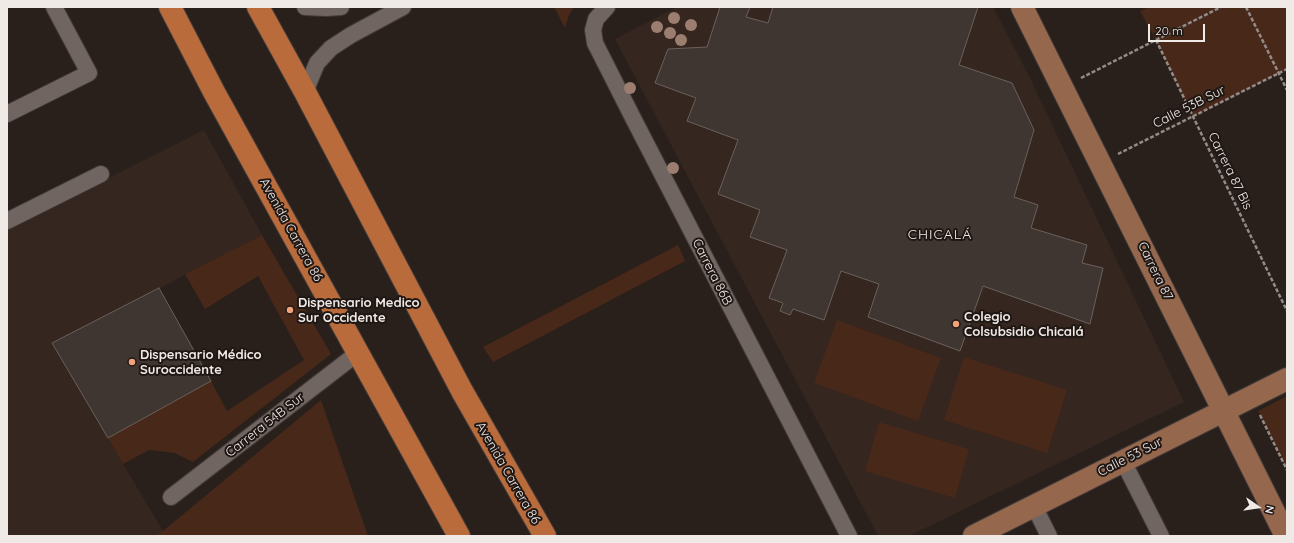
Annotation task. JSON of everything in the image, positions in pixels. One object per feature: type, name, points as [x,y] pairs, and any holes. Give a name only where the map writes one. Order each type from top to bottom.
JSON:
[{"type":"main road","name":"Avenida Carrera 86","points":[[170,7],[214,92],[359,352],[459,536]]},
{"type":"main road","name":"Avenida Carrera 86","points":[[258,7],[305,92],[462,391],[545,536]]},
{"type":"street","points":[[7,114],[89,73],[54,7]]},
{"type":"street","points":[[305,7],[341,7]]},
{"type":"street","points":[[305,92],[317,63],[331,48],[351,35],[403,7]]},
{"type":"street","name":"Carrera 86B","points":[[607,7],[596,19],[593,30],[595,43],[632,118],[849,536]]},
{"type":"street","name":"Carrera 87","points":[[1022,7],[1286,536]]},
{"type":"street","points":[[7,221],[101,174]]},
{"type":"street","name":"Carrera 54B Sur","points":[[171,497],[359,352]]},
{"type":"street","name":"Calle 53 Sur","points":[[974,536],[1287,379]]},
{"type":"street","points":[[1123,461],[1160,536]]},
{"type":"street","points":[[1034,506],[1049,536]]},
{"type":"path","points":[[1062,87],[1221,7]]},
{"type":"path","points":[[1246,7],[1287,90]]},
{"type":"path","name":"Carrera 87 Bis","points":[[1156,40],[1287,311]]},
{"type":"path","name":"Calle 53B Sur","points":[[1100,163],[1287,69]]},
{"type":"path","points":[[1258,410],[1287,470]]},
{"type":"shaded area","points":[[554,7],[574,7],[569,15],[565,28]]},
{"type":"shaded area","name":"Colegio Colsubsidio Chicalá","points":[[677,7],[993,7],[1029,76],[1184,402],[909,536],[878,536],[615,39]]},
{"type":"shaded area","points":[[1149,7],[1287,7],[1287,69],[1193,117],[1156,40],[1140,11]]},
{"type":"shaded area","points":[[204,130],[262,235],[52,344],[163,531],[153,536],[7,536],[7,229]]},
{"type":"shaded area","points":[[262,235],[331,354],[193,462],[175,453],[149,450],[123,464],[108,438],[211,381],[227,411],[304,360],[258,276],[205,309],[185,274]]},
{"type":"shaded area","points":[[678,245],[685,261],[493,362],[483,347]]},
{"type":"shaded area","points":[[837,320],[941,358],[918,421],[814,383]]},
{"type":"shaded area","points":[[964,357],[1067,390],[1047,453],[944,420]]},
{"type":"shaded area","points":[[1287,396],[1287,470],[1258,411]]},
{"type":"shaded area","points":[[321,400],[368,536],[153,536],[163,531]]},
{"type":"shaded area","points":[[879,422],[969,449],[955,498],[865,471]]},
{"type":"building","points":[[720,7],[750,7],[746,17],[768,23],[773,7],[978,7],[959,65],[1012,83],[1034,130],[1014,197],[1038,205],[1031,228],[1087,245],[1082,263],[1103,268],[1090,324],[983,286],[960,351],[868,317],[879,284],[841,271],[824,320],[793,309],[790,315],[780,311],[783,303],[769,298],[787,250],[750,237],[760,210],[718,194],[738,140],[687,121],[696,98],[655,83],[668,49],[707,47]]},
{"type":"building","name":"Dispensario Médico Suroccidente","points":[[159,288],[211,381],[108,438],[52,343]]},
{"type":"place","name":"Dispensario Medico Sur Occidente","points":[[290,310]]},
{"type":"place","name":"Colegio Colsubsidio Chicalá","points":[[956,324]]},
{"type":"place","name":"Dispensario Médico Suroccidente","points":[[132,362]]},
{"type":"district","name":"CHICALÁ","points":[[940,235]]}]
